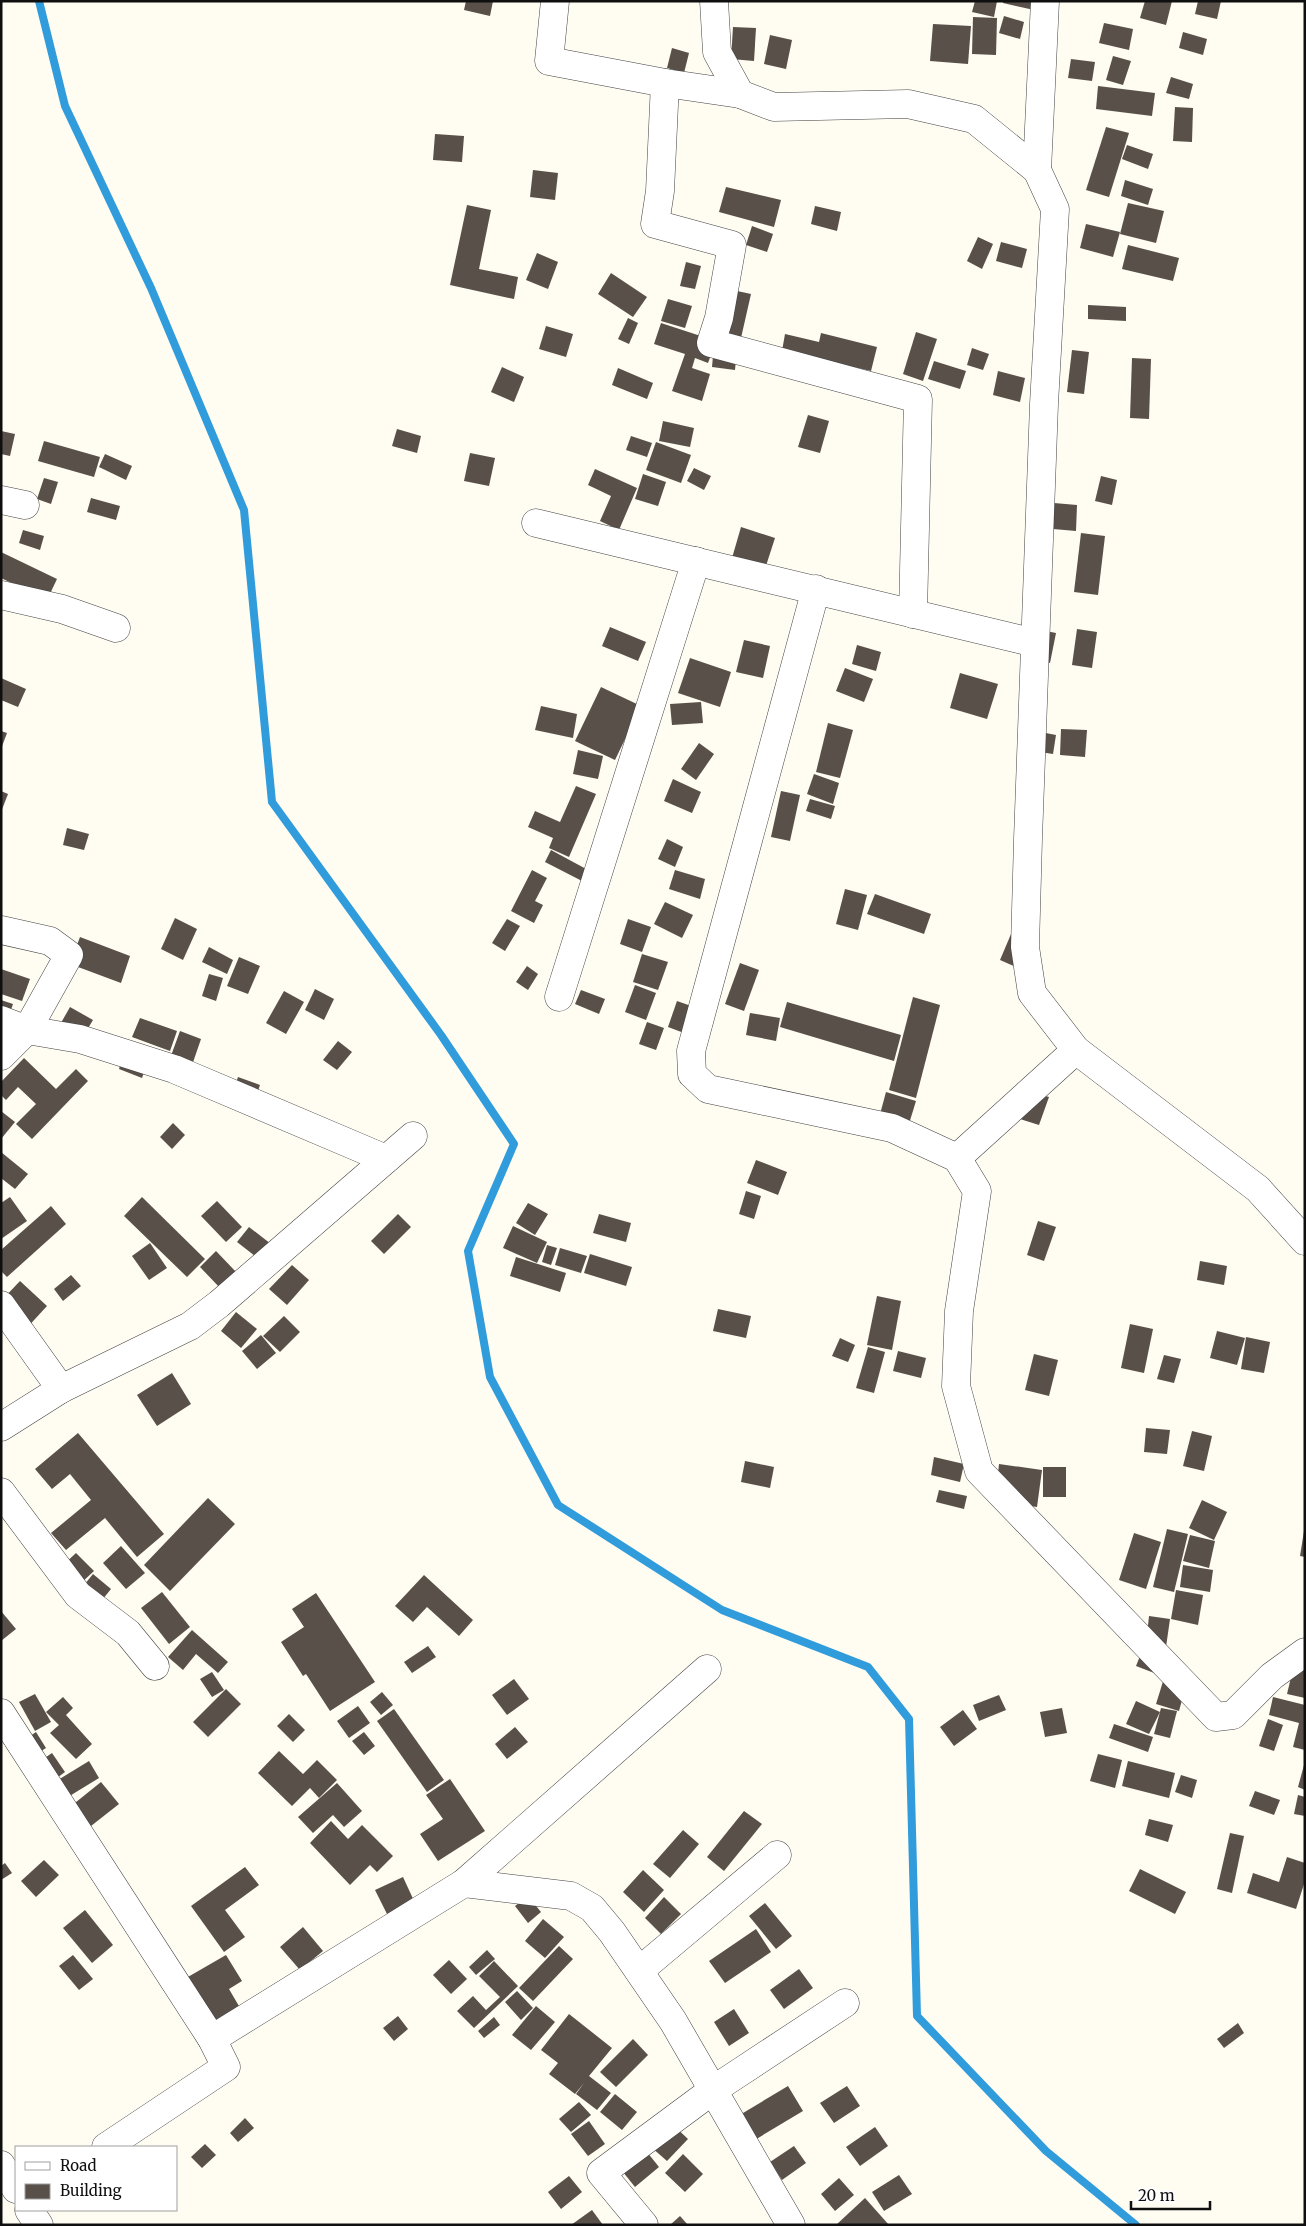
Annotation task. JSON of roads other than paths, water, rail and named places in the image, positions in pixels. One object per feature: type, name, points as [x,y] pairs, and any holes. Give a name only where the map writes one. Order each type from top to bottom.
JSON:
[{"type":"street","points":[[554,1],[549,61],[664,83],[740,94],[774,107],[908,104],[974,119],[1037,170],[1055,209],[1044,404],[1025,947],[1032,993],[1076,1050],[1258,1189],[1305,1241]]},
{"type":"street","points":[[714,1],[717,52],[740,94]]},
{"type":"street","points":[[1037,170],[1045,1]]},
{"type":"street","points":[[664,83],[660,191],[655,224],[732,244],[719,318],[711,343],[918,399],[913,614]]},
{"type":"street","points":[[536,523],[1035,643]]},
{"type":"street","points":[[559,997],[696,561]]},
{"type":"street","points":[[816,589],[690,1051],[692,1074],[708,1089],[892,1128],[957,1158],[977,1191],[959,1311],[956,1386],[980,1472],[1216,1717],[1233,1715],[1272,1676],[1305,1652]]},
{"type":"street","points":[[1,596],[62,608],[116,628]]},
{"type":"street","points":[[1,930],[50,941],[69,955],[27,1030],[1,1056]]},
{"type":"street","points":[[1,1020],[27,1030],[80,1039],[174,1069],[386,1160]]},
{"type":"street","points":[[957,1158],[1076,1050]]},
{"type":"street","points":[[1,1427],[61,1389],[190,1326],[219,1304],[412,1136]]},
{"type":"street","points":[[1,1305],[61,1389]]},
{"type":"street","points":[[1,1492],[78,1596],[128,1633],[155,1666]]},
{"type":"street","points":[[212,2039],[464,1883],[707,1669]]},
{"type":"street","points":[[1,1713],[212,2039],[226,2067],[108,2146]]},
{"type":"street","points":[[639,1971],[776,1855]]},
{"type":"street","points":[[464,1883],[571,1896],[592,1908],[639,1971],[672,2021],[791,2225]]},
{"type":"street","points":[[644,2225],[601,2173],[713,2090],[845,2003]]},
{"type":"street","points":[[1,2165],[15,2187]]},
{"type":"street","points":[[30,2211],[39,2225]]},
{"type":"waterway","points":[[39,1],[65,106],[151,288],[244,510],[272,802],[441,1035],[514,1144],[468,1251],[490,1377],[558,1505],[722,1610],[868,1667],[909,1719],[917,2016],[1046,2151],[1136,2225]]}]
